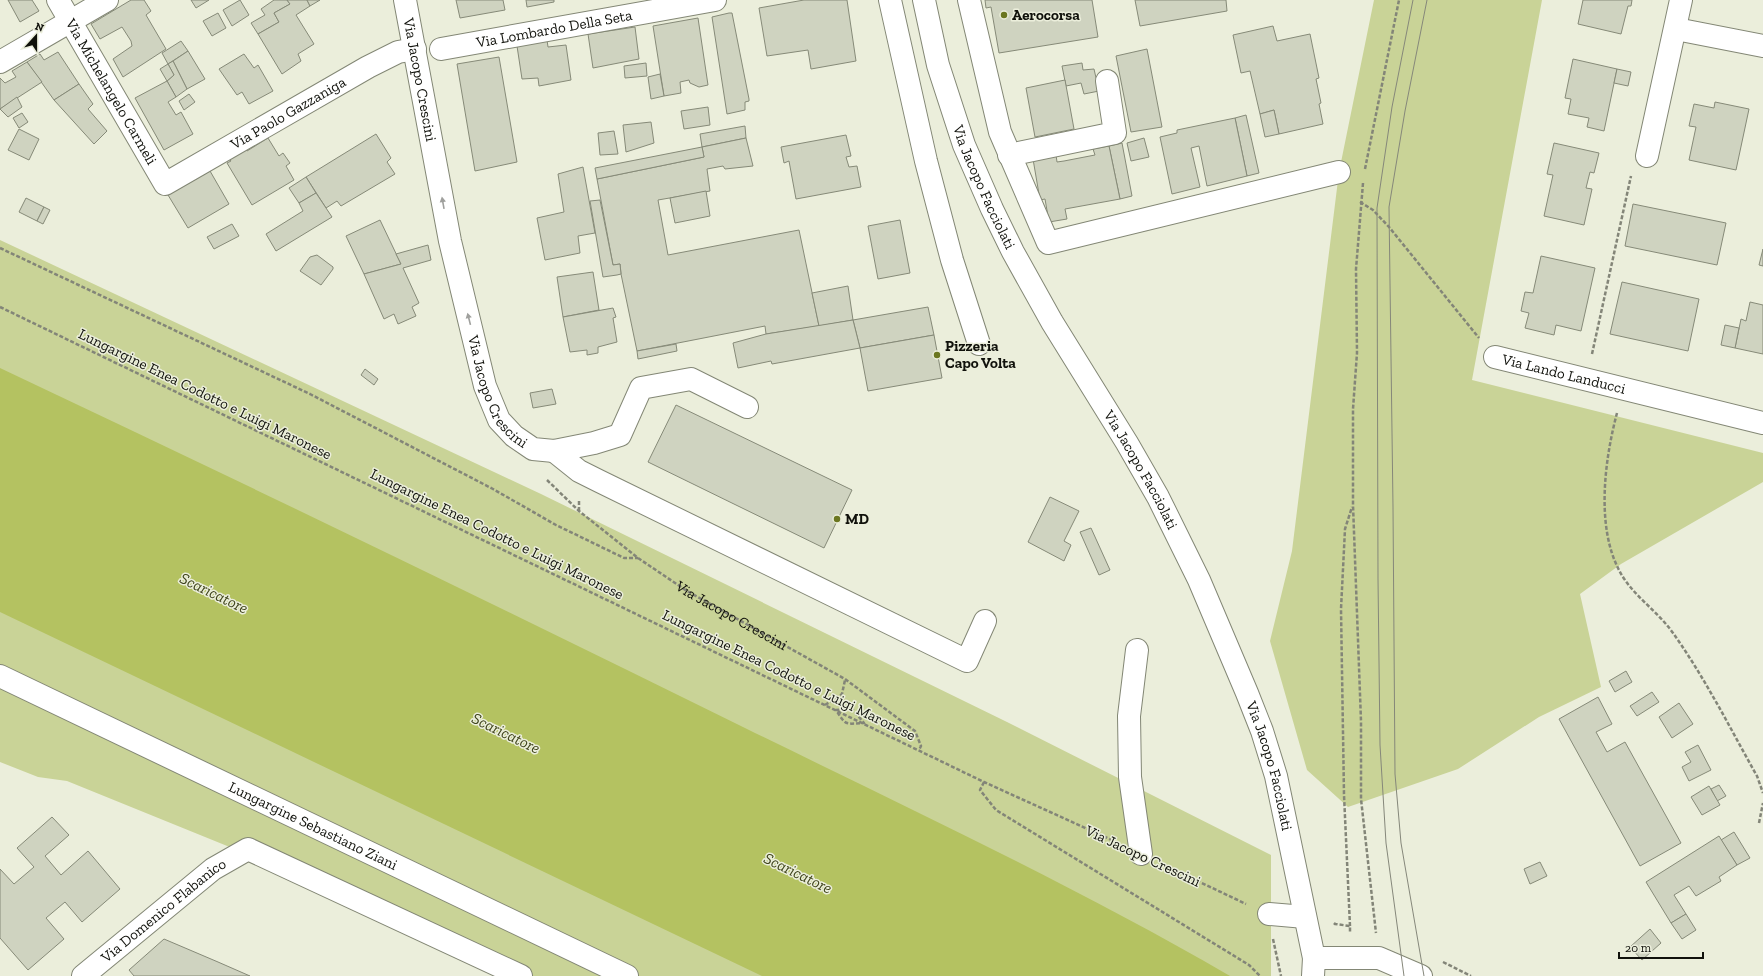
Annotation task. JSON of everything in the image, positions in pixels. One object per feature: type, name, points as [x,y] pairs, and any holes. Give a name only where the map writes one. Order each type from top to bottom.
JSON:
[{"type":"street","name":"Via Michelangelo Carmeli","points":[[58,0],[165,184]]},
{"type":"street","points":[[0,62],[107,0]]},
{"type":"street","name":"Via Jacopo Crescini","points":[[405,0],[450,241],[485,386],[500,420],[514,436],[544,450]]},
{"type":"street","name":"Via Lombardo Della Seta","points":[[441,49],[715,0]]},
{"type":"street","points":[[890,0],[926,161],[952,260],[978,344]]},
{"type":"street","name":"Via Jacopo Facciolati","points":[[924,0],[940,72],[964,145],[992,209],[1013,252],[1052,322],[1127,443],[1158,497],[1199,580],[1247,693],[1262,731],[1276,776],[1305,917],[1313,967]]},
{"type":"street","points":[[969,0],[1000,132],[1048,243],[1339,172]]},
{"type":"street","points":[[1647,156],[1682,0]]},
{"type":"street","points":[[1676,28],[1763,46]]},
{"type":"street","name":"Via Paolo Gazzaniga","points":[[165,184],[368,66],[398,52],[414,49]]},
{"type":"street","points":[[1009,155],[1115,133],[1107,81]]},
{"type":"street","name":"Via Lando Landucci","points":[[1495,357],[1587,381],[1763,423]]},
{"type":"street","points":[[544,450],[594,443],[620,435],[641,388],[691,379],[747,407]]},
{"type":"street","points":[[544,450],[599,481],[967,661],[985,621]]},
{"type":"street","points":[[1137,650],[1129,716],[1130,777],[1141,854]]},
{"type":"street","name":"Lungargine Sebastiano Ziani","points":[[0,676],[627,976]]},
{"type":"street","name":"Via Domenico Flabanico","points":[[83,976],[213,869],[248,849],[520,976]]},
{"type":"street","points":[[1269,914],[1305,917]]},
{"type":"street","points":[[1313,967],[1380,958],[1421,976]]},
{"type":"street","points":[[1313,967],[1328,976]]},
{"type":"path","points":[[1364,174],[1399,0]]},
{"type":"path","points":[[1587,381],[1633,166],[1647,156]]},
{"type":"path","points":[[1363,181],[1360,202],[1356,269],[1357,353],[1353,409],[1353,505],[1362,799],[1376,937]]},
{"type":"path","name":"Via Lando Landucci","points":[[1360,202],[1373,210],[1389,227],[1495,357]]},
{"type":"path","points":[[0,248],[310,394],[493,489],[556,525],[624,558],[638,558]]},
{"type":"path","name":"Lungargine Enea Codotto e Luigi Maronese","points":[[0,307],[984,782]]},
{"type":"path","points":[[1622,389],[1610,439],[1605,511],[1610,543],[1618,568],[1634,590],[1672,631],[1703,680],[1757,776],[1763,793]]},
{"type":"path","name":"Via Jacopo Crescini","points":[[544,450],[541,475],[579,511],[638,558],[687,591],[845,679],[915,731],[921,746],[919,750]]},
{"type":"path","points":[[1350,926],[1344,795],[1341,609],[1345,529],[1353,505]]},
{"type":"path","points":[[825,705],[842,694],[845,679]]},
{"type":"path","points":[[836,710],[843,722],[847,724],[864,723]]},
{"type":"path","points":[[836,710],[853,710],[864,723]]},
{"type":"path","points":[[984,782],[980,790],[996,810],[1249,965],[1260,976]]},
{"type":"path","name":"Via Jacopo Crescini","points":[[984,782],[1269,914]]},
{"type":"path","points":[[1760,823],[1763,803]]},
{"type":"path","points":[[1273,938],[1281,976]]},
{"type":"shaded area","points":[[1374,0],[1542,0],[1472,380],[1763,453],[1763,482],[1621,564],[1580,594],[1601,687],[1539,717],[1458,769],[1348,807],[1307,770],[1270,641],[1292,551],[1339,172]]},
{"type":"shaded area","points":[[0,240],[541,494],[1007,722],[1271,855],[1271,976],[502,976],[242,852],[67,781],[38,777],[0,762]]},
{"type":"water","name":"Scaricatore","points":[[0,368],[374,546],[929,818],[1111,910],[1230,976],[762,976],[0,612]]},
{"type":"building","points":[[8,0],[32,0],[39,11],[20,22]]},
{"type":"building","points":[[131,0],[144,0],[151,11],[146,15],[166,49],[123,77],[113,59],[132,46],[131,41],[122,27],[100,39],[91,24]]},
{"type":"building","points":[[191,0],[209,0],[196,8]]},
{"type":"building","points":[[240,0],[249,15],[232,26],[223,10]]},
{"type":"building","points":[[274,0],[287,0],[290,4],[274,13],[279,22],[258,34],[251,23],[265,15],[261,9]]},
{"type":"building","points":[[287,0],[307,0],[310,6],[296,15],[314,44],[298,54],[301,61],[282,74],[258,34],[279,22],[274,13],[290,4]]},
{"type":"building","points":[[307,0],[320,0],[310,6]]},
{"type":"building","points":[[456,0],[503,0],[505,10],[460,18]]},
{"type":"building","points":[[526,0],[554,0],[554,2],[527,7]]},
{"type":"building","points":[[804,0],[847,0],[856,61],[811,69],[808,50],[767,56],[759,8]]},
{"type":"building","points":[[985,0],[1092,0],[1098,37],[999,53],[991,7],[986,8]]},
{"type":"building","points":[[1135,0],[1226,0],[1227,11],[1140,26]]},
{"type":"building","points":[[1583,0],[1632,0],[1631,6],[1628,6],[1621,34],[1578,24]]},
{"type":"building","points":[[218,13],[226,28],[212,36],[203,21]]},
{"type":"building","points":[[732,13],[749,101],[745,102],[745,110],[727,114],[712,17]]},
{"type":"building","points":[[698,18],[708,85],[699,87],[690,83],[689,80],[680,82],[681,93],[664,96],[653,26]]},
{"type":"building","points":[[1273,26],[1277,41],[1310,34],[1319,78],[1316,79],[1321,103],[1319,104],[1323,124],[1279,134],[1274,110],[1260,114],[1250,71],[1241,73],[1233,35]]},
{"type":"building","points":[[635,27],[639,59],[593,68],[588,34]]},
{"type":"building","points":[[547,40],[548,47],[566,45],[571,80],[539,86],[538,78],[522,79],[517,46]]},
{"type":"building","points":[[181,41],[188,51],[168,64],[162,53]]},
{"type":"building","points":[[1147,49],[1162,127],[1131,132],[1116,56]]},
{"type":"building","points":[[188,51],[205,79],[187,89],[173,61]]},
{"type":"building","points":[[58,52],[79,84],[54,100],[27,62],[40,54],[44,60]]},
{"type":"building","points":[[244,54],[254,68],[258,65],[273,91],[249,104],[242,92],[237,95],[219,69]]},
{"type":"building","points":[[499,57],[517,162],[475,171],[457,64]]},
{"type":"building","points":[[1573,59],[1617,69],[1604,131],[1587,127],[1589,118],[1568,114],[1571,99],[1565,98]]},
{"type":"building","points":[[173,61],[187,89],[176,97],[167,81],[174,75],[168,64]]},
{"type":"building","points":[[27,62],[42,82],[0,109],[0,78],[5,83],[16,77],[12,71]]},
{"type":"building","points":[[646,63],[647,76],[625,78],[624,66]]},
{"type":"building","points":[[1082,63],[1083,70],[1094,69],[1099,91],[1084,94],[1081,83],[1066,86],[1062,66]]},
{"type":"building","points":[[168,64],[174,75],[167,81],[160,69]]},
{"type":"building","points":[[1617,69],[1631,72],[1628,86],[1614,83]]},
{"type":"building","points":[[660,74],[664,96],[651,99],[648,77]]},
{"type":"building","points":[[1065,80],[1074,129],[1035,137],[1026,88]]},
{"type":"building","points":[[167,81],[176,97],[168,102],[176,115],[181,112],[193,134],[164,150],[135,98]]},
{"type":"building","points":[[79,84],[93,104],[88,109],[107,131],[94,144],[54,100]]},
{"type":"building","points":[[189,94],[195,102],[184,110],[179,101]]},
{"type":"building","points":[[17,97],[22,107],[8,117],[0,109]]},
{"type":"building","points":[[1715,102],[1749,109],[1736,170],[1689,160],[1696,127],[1689,126],[1694,104],[1714,108]]},
{"type":"building","points":[[708,107],[710,125],[684,129],[681,111]]},
{"type":"building","points":[[1274,110],[1279,134],[1265,137],[1260,114]]},
{"type":"building","points":[[22,113],[28,122],[19,128],[13,118]]},
{"type":"building","points":[[1246,115],[1259,173],[1247,176],[1235,118]]},
{"type":"building","points":[[1235,118],[1247,176],[1207,186],[1199,146],[1191,148],[1200,187],[1172,194],[1160,137],[1177,133],[1177,130]]},
{"type":"building","points":[[651,122],[654,143],[626,152],[623,125]]},
{"type":"building","points":[[745,126],[746,138],[702,147],[700,134]]},
{"type":"building","points":[[19,129],[39,139],[29,160],[8,150]]},
{"type":"building","points":[[614,131],[618,154],[600,155],[598,133]]},
{"type":"building","points":[[376,134],[391,158],[387,162],[395,174],[341,206],[337,201],[326,208],[306,177]]},
{"type":"building","points":[[846,135],[851,156],[846,157],[849,167],[857,166],[861,187],[796,199],[789,161],[784,163],[781,147]]},
{"type":"building","points":[[268,138],[279,156],[283,153],[290,163],[286,166],[294,180],[252,205],[227,163],[231,161],[227,156],[244,146],[247,151]]},
{"type":"building","points":[[746,138],[753,166],[725,169],[723,166],[707,169],[710,191],[658,200],[668,255],[799,230],[819,326],[766,334],[765,326],[637,351],[620,264],[613,265],[597,179],[704,157],[702,147]]},
{"type":"building","points":[[1144,138],[1149,157],[1131,161],[1127,143]]},
{"type":"building","points":[[1122,143],[1132,196],[1120,199],[1109,146]]},
{"type":"building","points":[[1554,143],[1599,153],[1594,173],[1590,172],[1586,188],[1592,189],[1584,225],[1544,216],[1553,175],[1547,174]]},
{"type":"building","points":[[1109,146],[1120,199],[1065,209],[1067,219],[1049,222],[1045,199],[1040,200],[1033,159],[1056,155],[1057,162],[1064,161],[1095,155],[1093,149]]},
{"type":"building","points":[[702,147],[704,157],[597,179],[595,168]]},
{"type":"building","points":[[583,167],[595,233],[578,236],[580,253],[545,260],[537,218],[564,212],[558,174]]},
{"type":"building","points":[[210,171],[229,204],[188,228],[168,195]]},
{"type":"building","points":[[306,177],[316,193],[299,203],[289,188]]},
{"type":"building","points":[[706,191],[710,216],[675,223],[670,198]]},
{"type":"building","points":[[316,193],[332,217],[276,251],[266,234],[303,211],[299,203]]},
{"type":"building","points":[[26,198],[44,207],[37,221],[19,212]]},
{"type":"building","points":[[600,200],[613,265],[620,264],[621,274],[603,277],[590,201]]},
{"type":"building","points":[[1633,204],[1726,223],[1717,265],[1625,246]]},
{"type":"building","points":[[44,207],[50,210],[43,224],[37,221]]},
{"type":"building","points":[[380,220],[401,264],[364,274],[346,236]]},
{"type":"building","points":[[900,220],[910,273],[878,279],[868,226]]},
{"type":"building","points":[[232,224],[239,236],[214,249],[207,237]]},
{"type":"building","points":[[428,245],[431,260],[403,268],[419,303],[412,307],[416,316],[398,324],[394,314],[384,319],[364,274],[401,264],[396,254]]},
{"type":"building","points":[[1763,249],[1763,266],[1759,265]]},
{"type":"building","points":[[317,255],[333,267],[321,285],[300,271],[310,257]]},
{"type":"building","points":[[1541,256],[1595,268],[1581,331],[1556,325],[1554,335],[1525,328],[1529,313],[1521,311],[1525,292],[1533,293]]},
{"type":"building","points":[[593,272],[599,310],[563,317],[557,277]]},
{"type":"building","points":[[1622,282],[1699,299],[1688,351],[1610,334]]},
{"type":"building","points":[[848,286],[853,320],[819,326],[812,293]]},
{"type":"building","points":[[1750,302],[1763,305],[1763,354],[1735,348],[1741,319],[1746,321]]},
{"type":"building","points":[[928,307],[934,335],[860,348],[853,320]]},
{"type":"building","points":[[613,308],[616,317],[613,318],[617,342],[598,347],[598,353],[587,355],[587,350],[570,352],[563,317]]},
{"type":"building","points":[[853,320],[860,348],[772,364],[771,361],[738,368],[733,343],[766,334]]},
{"type":"building","points":[[1725,325],[1739,328],[1735,348],[1721,345]]},
{"type":"building","points":[[934,335],[942,378],[868,391],[860,348]]},
{"type":"building","points":[[676,344],[677,351],[638,359],[637,351]]},
{"type":"building","points":[[365,369],[378,379],[374,385],[361,375]]},
{"type":"building","points":[[552,389],[556,404],[533,408],[530,393]]},
{"type":"building","points":[[676,405],[852,490],[824,548],[648,462]]},
{"type":"building","points":[[1050,497],[1079,511],[1064,541],[1071,545],[1064,561],[1028,542]]},
{"type":"building","points":[[1091,528],[1110,570],[1099,575],[1080,532]]},
{"type":"building","points":[[1626,671],[1632,682],[1615,692],[1609,681]]},
{"type":"building","points":[[1652,692],[1659,702],[1637,716],[1630,706]]},
{"type":"building","points":[[1598,697],[1612,724],[1596,732],[1607,752],[1625,742],[1681,843],[1640,866],[1559,719]]},
{"type":"building","points":[[1679,703],[1693,724],[1672,738],[1659,717]]},
{"type":"building","points":[[1698,745],[1711,770],[1689,781],[1682,767],[1691,762],[1685,752]]},
{"type":"building","points":[[1719,785],[1726,796],[1717,801],[1711,789]]},
{"type":"building","points":[[1709,786],[1720,805],[1702,815],[1691,797]]},
{"type":"building","points":[[52,817],[69,835],[45,856],[61,875],[88,851],[120,889],[82,922],[65,902],[46,918],[64,939],[28,970],[0,938],[0,869],[14,884],[34,867],[17,848]]},
{"type":"building","points":[[1734,832],[1750,858],[1737,865],[1721,840]]},
{"type":"building","points":[[1719,836],[1737,865],[1719,877],[1721,881],[1696,896],[1689,886],[1674,895],[1686,914],[1671,923],[1646,882]]},
{"type":"building","points":[[1540,862],[1547,876],[1530,884],[1524,869]]},
{"type":"building","points":[[1686,914],[1696,930],[1682,939],[1671,923]]},
{"type":"building","points":[[1650,929],[1661,943],[1642,960],[1630,947]]},
{"type":"building","points":[[164,939],[250,976],[134,976],[129,970]]},
{"type":"tram line","points":[[1404,976],[1386,843],[1380,745],[1377,208],[1392,107],[1413,0]]},
{"type":"tram line","points":[[1424,976],[1401,843],[1395,774],[1389,207],[1405,111],[1427,0]]},
{"type":"place","name":"Aerocorsa","points":[[1004,15]]},
{"type":"place","name":"Pizzeria Capo Volta","points":[[937,355]]},
{"type":"place","name":"MD","points":[[837,519]]}]
